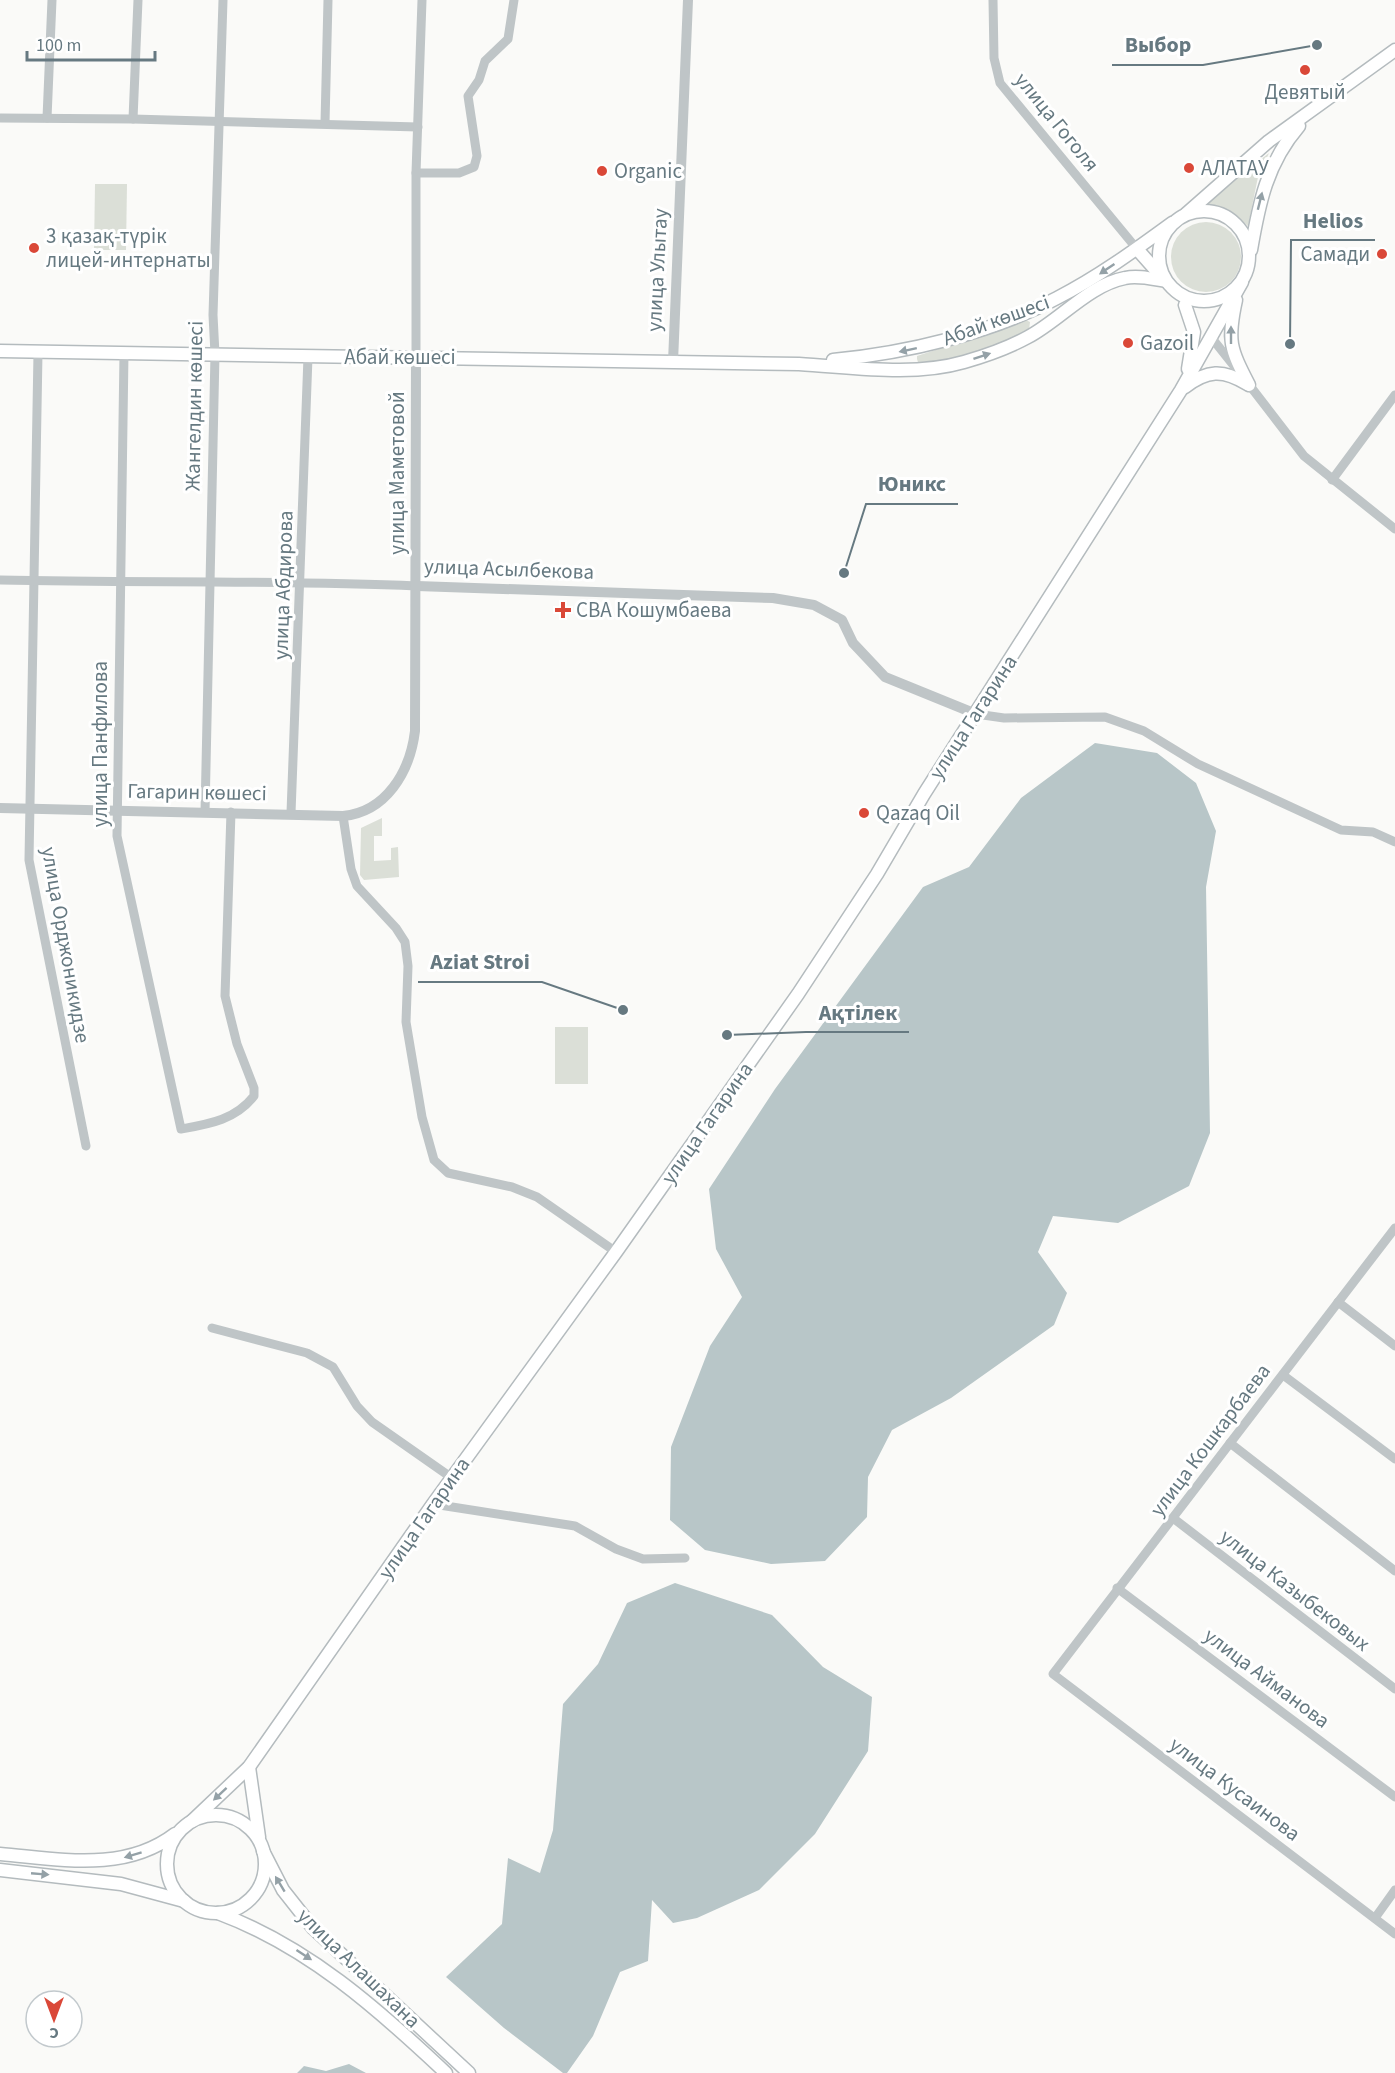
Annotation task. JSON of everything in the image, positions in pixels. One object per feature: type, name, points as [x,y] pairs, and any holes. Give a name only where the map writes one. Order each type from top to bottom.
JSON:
[{"type":"main road","points":[[1242,282],[1221,298],[1208,302],[1195,301],[1169,285],[1159,257],[1162,239],[1173,223],[1269,141],[1310,114],[1395,50]]},
{"type":"main road","points":[[1249,385],[1233,355],[1229,336],[1250,259],[1265,180],[1276,156],[1310,114]]},
{"type":"main road","points":[[1184,215],[1197,211],[1211,211],[1235,223],[1249,246],[1250,259]]},
{"type":"main road","name":"Абай көшесі","points":[[799,364],[912,350],[1055,299],[1137,249],[1173,223]]},
{"type":"main road","points":[[1137,249],[1211,337]]},
{"type":"main road","name":"Абай көшесі","points":[[0,351],[799,364],[910,369],[961,363],[1028,337],[1106,284],[1126,278],[1145,277],[1169,285]]},
{"type":"main road","name":"улица Гагарина","points":[[187,1825],[249,1767],[433,1504],[798,994],[877,874],[924,794],[1181,390],[1242,282]]},
{"type":"main road","points":[[1181,390],[1194,344],[1194,332],[1185,304]]},
{"type":"main road","points":[[1181,390],[1198,377],[1219,372],[1234,376],[1249,385]]},
{"type":"main road","points":[[0,1870],[80,1877],[121,1884],[214,1912],[236,1908],[255,1893],[264,1871],[249,1767]]},
{"type":"main road","points":[[0,1854],[98,1862],[131,1856],[156,1847],[187,1825],[203,1817],[228,1816],[247,1827],[262,1847]]},
{"type":"main road","points":[[185,1902],[171,1884],[167,1860],[175,1838],[187,1825]]},
{"type":"main road","name":"улица Алашахана","points":[[262,1847],[283,1890],[313,1928],[469,2073]]},
{"type":"main road","name":"улица Алашахана","points":[[214,1912],[261,1931],[315,1962],[386,2018],[446,2073]]},
{"type":"street","points":[[47,118],[52,0]]},
{"type":"street","points":[[133,119],[138,0]]},
{"type":"street","name":"Жангелдин көшесі","points":[[205,812],[208,581],[215,354],[213,315],[223,0]]},
{"type":"street","points":[[325,123],[328,0]]},
{"type":"street","name":"улица Маметовой","points":[[386,795],[405,767],[414,738],[417,586],[416,174],[422,0]]},
{"type":"street","points":[[416,174],[459,174],[474,167],[477,156],[468,96],[479,80],[485,61],[508,39],[514,0]]},
{"type":"street","name":"улица Улытау","points":[[673,362],[688,0]]},
{"type":"street","name":"улица Гоголя","points":[[993,0],[994,58],[1000,83],[1137,249]]},
{"type":"street","points":[[0,118],[325,123],[418,127]]},
{"type":"street","points":[[1211,337],[1304,456],[1395,529]]},
{"type":"street","name":"улица Орджоникидзе","points":[[38,353],[29,808],[30,860],[86,1146]]},
{"type":"street","name":"улица Панфилова","points":[[124,353],[116,810],[125,877],[181,1129],[214,1124],[229,1117],[254,1096],[254,1088],[237,1044],[225,996],[231,812]]},
{"type":"street","name":"улица Абдирова","points":[[291,813],[302,581],[308,357]]},
{"type":"street","points":[[1332,480],[1395,395]]},
{"type":"street","name":"улица Асылбекова","points":[[0,580],[120,583],[302,581],[773,598],[814,605],[842,620],[853,643],[885,677],[976,714]]},
{"type":"street","points":[[976,714],[1004,718],[1105,717],[1144,731],[1198,764],[1341,830],[1373,832],[1395,842]]},
{"type":"street","name":"Гагарин көшесі","points":[[0,808],[343,816],[367,812],[386,795]]},
{"type":"street","points":[[343,816],[351,869],[357,886],[396,927],[405,942],[408,966],[406,1022],[422,1117],[434,1160],[448,1173],[512,1187],[537,1197],[615,1252]]},
{"type":"street","name":"улица Кошкарбаева","points":[[1053,1674],[1394,1230]]},
{"type":"street","points":[[1338,1302],[1395,1346]]},
{"type":"street","points":[[212,1328],[307,1353],[333,1367],[357,1406],[372,1422],[452,1478]]},
{"type":"street","points":[[1282,1375],[1395,1459]]},
{"type":"street","points":[[1230,1443],[1395,1571]]},
{"type":"street","points":[[433,1504],[575,1526],[616,1549],[643,1558],[685,1558]]},
{"type":"street","name":"улица Казыбековых","points":[[1173,1518],[1395,1689]]},
{"type":"street","name":"улица Айманова","points":[[1117,1588],[1395,1797]]},
{"type":"street","name":"улица Кусаинова","points":[[1053,1674],[1395,1934]]},
{"type":"street","points":[[1375,1918],[1395,1890]]},
{"type":"shaded area","points":[[1269,153],[1258,177],[1248,226],[1229,210],[1203,205]]},
{"type":"shaded area","points":[[95,184],[127,184],[126,250],[94,250]]},
{"type":"shaded area","points":[[1206,222],[1219,225],[1231,232],[1238,244],[1241,257],[1238,270],[1231,282],[1219,289],[1206,292],[1193,289],[1181,282],[1174,270],[1171,257],[1174,244],[1181,232],[1193,225]]},
{"type":"shaded area","points":[[1026,320],[1030,322],[1029,330],[1003,343],[961,357],[918,362],[917,356]]},
{"type":"shaded area","points":[[1095,743],[1157,753],[1196,783],[1216,831],[1206,887],[1210,1133],[1189,1186],[1118,1223],[1053,1216],[1038,1252],[1067,1293],[1054,1325],[951,1398],[892,1430],[868,1477],[867,1517],[825,1561],[771,1564],[705,1550],[670,1520],[671,1447],[710,1346],[742,1297],[716,1249],[709,1189],[775,1089],[923,887],[969,867],[1021,798]]},
{"type":"shaded area","points":[[382,818],[382,836],[374,836],[374,861],[391,860],[391,848],[398,847],[399,877],[364,880],[360,875],[361,828]]},
{"type":"shaded area","points":[[555,1027],[588,1027],[588,1084],[555,1084]]},
{"type":"shaded area","points":[[675,1583],[772,1615],[823,1667],[872,1697],[868,1751],[815,1834],[759,1890],[697,1918],[673,1923],[652,1900],[648,1961],[620,1972],[593,2036],[567,2073],[563,2073],[504,2028],[446,1977],[502,1924],[508,1858],[540,1873],[553,1830],[563,1704],[598,1664],[627,1603]]},
{"type":"shaded area","points":[[349,2064],[366,2073],[297,2073],[304,2066],[326,2071]]},
{"type":"place","name":"Выбор","points":[[1317,45]]},
{"type":"place","name":"Девятый","points":[[1305,70]]},
{"type":"place","name":"АЛАТАУ","points":[[1189,168]]},
{"type":"place","name":"Organic","points":[[602,171]]},
{"type":"place","name":"3 қазақ-түрік лицей-интернаты","points":[[34,248]]},
{"type":"place","name":"Самади","points":[[1382,254]]},
{"type":"place","name":"Gazoil","points":[[1128,343]]},
{"type":"place","name":"Helios","points":[[1290,344]]},
{"type":"place","name":"Юникс","points":[[844,573]]},
{"type":"place","name":"СВА Кошумбаева","points":[[563,610]]},
{"type":"place","name":"Qazaq Oil","points":[[864,813]]},
{"type":"place","name":"Aziat Stroi","points":[[623,1010]]},
{"type":"place","name":"Ақтілек","points":[[727,1035]]}]
